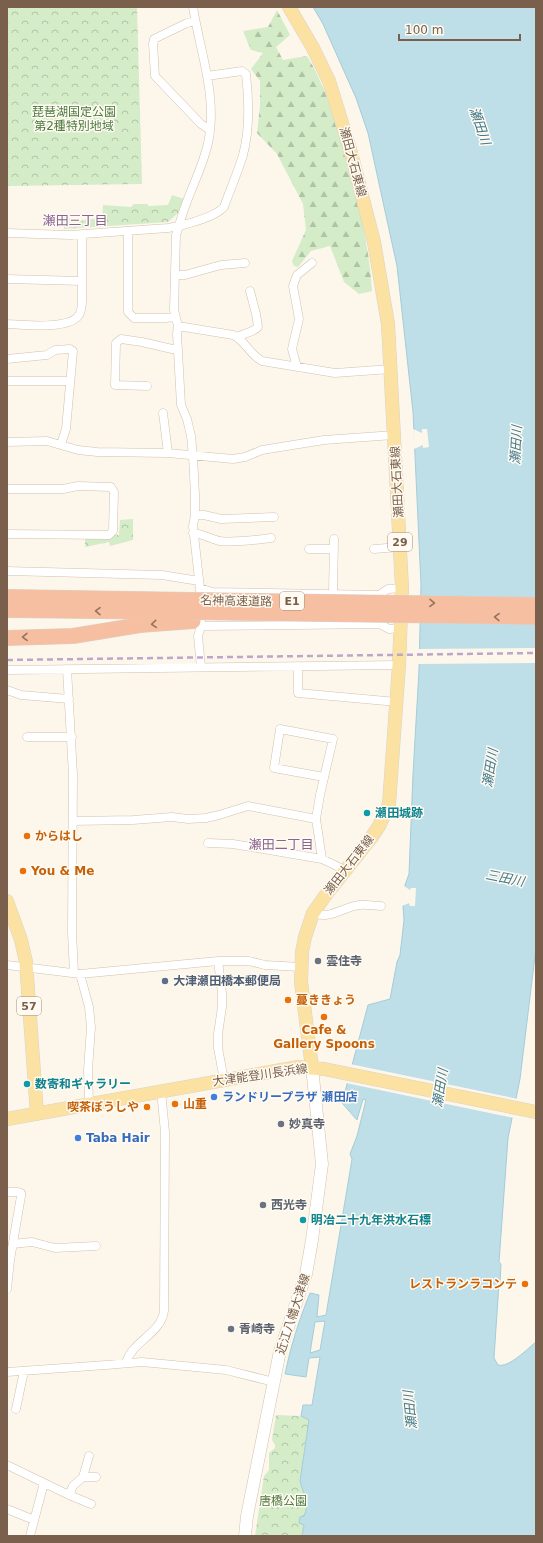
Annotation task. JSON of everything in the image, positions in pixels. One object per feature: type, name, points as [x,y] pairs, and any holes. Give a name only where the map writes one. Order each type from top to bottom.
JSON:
[{"type":"highway","name":"名神高速道路","points":[[7,597],[196,605]]},
{"type":"highway","name":"名神高速道路","points":[[7,610],[196,605],[536,605]]},
{"type":"highway","points":[[7,638],[73,636],[140,625],[196,605],[351,614],[536,617]]},
{"type":"main road","name":"瀬田大石東線","points":[[289,7],[313,48],[329,81],[350,149],[380,269],[388,314],[402,588],[397,702],[390,804],[379,826],[313,913],[305,937],[301,967],[301,982],[312,1067]]},
{"type":"main road","name":"57","points":[[7,901],[21,940],[26,967],[37,1114]]},
{"type":"main road","name":"大津能登川長浜線","points":[[7,1119],[298,1067],[326,1069],[532,1111]]},
{"type":"main road","name":"近江八幡大津線","points":[[245,1536],[247,1516],[283,1341],[306,1274],[322,1174],[321,1148],[312,1067]]},
{"type":"street","points":[[193,7],[207,76],[211,108],[210,130],[205,154],[181,215],[176,235],[174,310],[178,326],[181,405],[187,419],[191,436],[195,515],[193,526],[196,605],[201,667]]},
{"type":"street","points":[[196,21],[187,23],[154,39],[155,76],[201,124],[210,130]]},
{"type":"street","points":[[7,233],[82,234],[168,228],[188,224],[220,211],[224,207],[243,155],[249,96],[246,74],[242,71],[207,76]]},
{"type":"street","points":[[128,231],[128,312],[134,318],[175,317]]},
{"type":"street","points":[[7,324],[60,325],[72,321],[78,317],[81,310],[82,234]]},
{"type":"street","points":[[175,275],[185,275],[221,265],[245,262]]},
{"type":"street","points":[[297,367],[292,349],[299,319],[293,286],[297,275],[312,263]]},
{"type":"street","points":[[7,279],[82,281]]},
{"type":"street","points":[[237,337],[244,333],[254,331],[258,327],[250,291]]},
{"type":"street","points":[[178,326],[237,337],[258,359],[297,367],[345,374],[391,369]]},
{"type":"street","points":[[147,386],[115,385],[116,343],[121,339],[178,349]]},
{"type":"street","points":[[7,358],[47,355],[55,350],[70,349],[73,351],[66,429],[61,444]]},
{"type":"street","points":[[7,381],[70,381]]},
{"type":"street","points":[[164,413],[168,453]]},
{"type":"street","points":[[7,442],[47,441],[78,450],[97,452],[168,453],[192,456],[241,458],[262,450],[324,440],[394,435]]},
{"type":"street","points":[[7,489],[63,489],[78,486],[111,487],[114,492],[113,531],[109,534],[7,534]]},
{"type":"street","points":[[195,515],[204,515],[221,519],[274,517]]},
{"type":"street","points":[[194,533],[200,533],[219,541],[243,544],[268,540]]},
{"type":"street","points":[[334,539],[334,594]]},
{"type":"street","points":[[374,549],[400,547]]},
{"type":"street","points":[[309,549],[334,549]]},
{"type":"street","points":[[7,571],[162,575],[181,577],[196,605]]},
{"type":"street","points":[[196,605],[212,592],[379,595],[388,589],[402,588]]},
{"type":"street","points":[[196,605],[380,624],[389,629],[401,628]]},
{"type":"street","points":[[7,670],[399,665]]},
{"type":"street","points":[[298,666],[298,693],[397,702]]},
{"type":"street","points":[[68,669],[74,800],[72,932],[77,973],[89,1007],[91,1027],[88,1070],[89,1104]]},
{"type":"street","points":[[7,690],[21,695],[69,699]]},
{"type":"street","points":[[322,859],[316,819],[333,739],[280,729],[274,768],[324,777]]},
{"type":"street","points":[[27,737],[72,737]]},
{"type":"street","points":[[73,821],[133,820],[172,817],[188,819],[206,818],[248,806],[316,819]]},
{"type":"street","points":[[208,843],[233,844],[322,859],[345,870]]},
{"type":"street","points":[[313,913],[319,915],[334,914],[360,905],[381,906]]},
{"type":"street","points":[[218,961],[222,1007],[218,1034],[218,1048],[224,1080]]},
{"type":"street","points":[[7,966],[77,973],[218,961],[249,961],[266,965],[301,967]]},
{"type":"street","points":[[126,1363],[138,1346],[159,1325],[163,1318],[164,1311],[165,1132],[161,1091]]},
{"type":"street","points":[[7,1192],[21,1193],[7,1289]]},
{"type":"street","points":[[13,1244],[32,1242],[55,1248],[96,1246]]},
{"type":"street","points":[[7,1372],[142,1362],[213,1368],[274,1382]]},
{"type":"street","points":[[16,1409],[24,1371]]},
{"type":"street","points":[[69,1495],[73,1486],[83,1477],[89,1456]]},
{"type":"street","points":[[7,1465],[91,1504]]},
{"type":"street","points":[[83,1477],[96,1477]]},
{"type":"street","points":[[30,1536],[44,1483]]},
{"type":"street","points":[[7,1508],[34,1520]]},
{"type":"green space","name":"琵琶湖国定公園 第2種特別地域","points":[[7,7],[137,7],[142,184],[7,186]]},
{"type":"green space","points":[[277,10],[290,35],[276,47],[283,60],[307,56],[323,88],[331,110],[357,198],[365,235],[372,291],[359,294],[344,282],[330,246],[311,251],[298,267],[294,266],[292,261],[306,230],[303,204],[277,154],[257,133],[260,106],[260,81],[251,69],[263,53],[251,50],[243,31],[268,27]]},
{"type":"green space","points":[[172,195],[184,199],[178,213],[168,222],[64,229],[64,217],[80,221],[102,219],[103,205],[131,207],[134,204],[148,204],[148,206],[168,205]]},
{"type":"green space","points":[[133,519],[133,540],[110,546],[109,542],[85,547],[85,537],[119,535],[120,520]]},
{"type":"green space","name":"唐橋公園","points":[[276,1415],[301,1416],[309,1420],[300,1481],[307,1499],[308,1507],[301,1523],[304,1525],[302,1536],[255,1536],[264,1476],[269,1470],[269,1453],[275,1448],[272,1440]]},
{"type":"water","points":[[313,7],[536,7],[536,948],[520,1079],[508,1138],[499,1262],[501,1264],[500,1283],[494,1358],[498,1365],[507,1364],[536,1342],[536,1536],[302,1536],[304,1525],[299,1523],[300,1517],[304,1516],[306,1512],[306,1503],[300,1481],[309,1420],[301,1416],[303,1405],[312,1405],[320,1357],[309,1358],[306,1377],[285,1374],[302,1313],[310,1293],[319,1295],[317,1317],[326,1315],[352,1159],[350,1154],[357,1136],[366,1100],[363,1099],[357,1120],[342,1103],[368,1005],[390,999],[397,962],[400,955],[404,920],[403,907],[405,885],[409,874],[419,670],[421,585],[413,412],[397,266],[368,133],[356,98],[323,24]],"holes":[[[325,1321],[320,1350],[310,1353],[315,1322]]]},
{"type":"pier","points":[[413,429],[422,433],[422,429],[427,429],[429,447],[423,448],[423,445],[414,449]]},
{"type":"pier","points":[[536,648],[536,663],[417,664],[417,649]]},
{"type":"pier","points":[[404,886],[410,890],[411,888],[416,888],[415,906],[410,906],[409,903],[402,906]]},
{"type":"pier","points":[[350,1064],[518,1099],[514,1118],[346,1083]]},
{"type":"railway","points":[[7,660],[536,653]]},
{"type":"place","name":"瀬田城跡","points":[[367,813]]},
{"type":"place","name":"からはし","points":[[27,836]]},
{"type":"place","name":"You & Me","points":[[23,871]]},
{"type":"place","name":"雲住寺","points":[[318,961]]},
{"type":"place","name":"大津瀬田橋本郵便局","points":[[165,981]]},
{"type":"place","name":"蔓ききょう","points":[[288,1000]]},
{"type":"place","name":"Cafe & Gallery Spoons","points":[[324,1017]]},
{"type":"place","name":"数寄和ギャラリー","points":[[27,1084]]},
{"type":"place","name":"ランドリープラザ 瀬田店","points":[[214,1097]]},
{"type":"place","name":"山重","points":[[175,1104]]},
{"type":"place","name":"喫茶ぼうしや","points":[[147,1107]]},
{"type":"place","name":"妙真寺","points":[[281,1124]]},
{"type":"place","name":"Taba Hair","points":[[78,1138]]},
{"type":"place","name":"西光寺","points":[[263,1205]]},
{"type":"place","name":"明冶二十九年洪水石標","points":[[303,1220]]},
{"type":"place","name":"レストランラコンテ","points":[[525,1284]]},
{"type":"place","name":"青崎寺","points":[[231,1329]]},
{"type":"district","name":"瀬田三丁目","points":[[75,220]]},
{"type":"district","name":"瀬田二丁目","points":[[281,844]]},
{"type":"water label","name":"瀬田川","points":[[480,126]]},
{"type":"water label","name":"瀬田川","points":[[516,445]]},
{"type":"water label","name":"瀬田川","points":[[490,768]]},
{"type":"water label","name":"三田川","points":[[505,878]]},
{"type":"water label","name":"瀬田川","points":[[440,1088]]},
{"type":"water label","name":"瀬田川","points":[[410,1410]]}]
